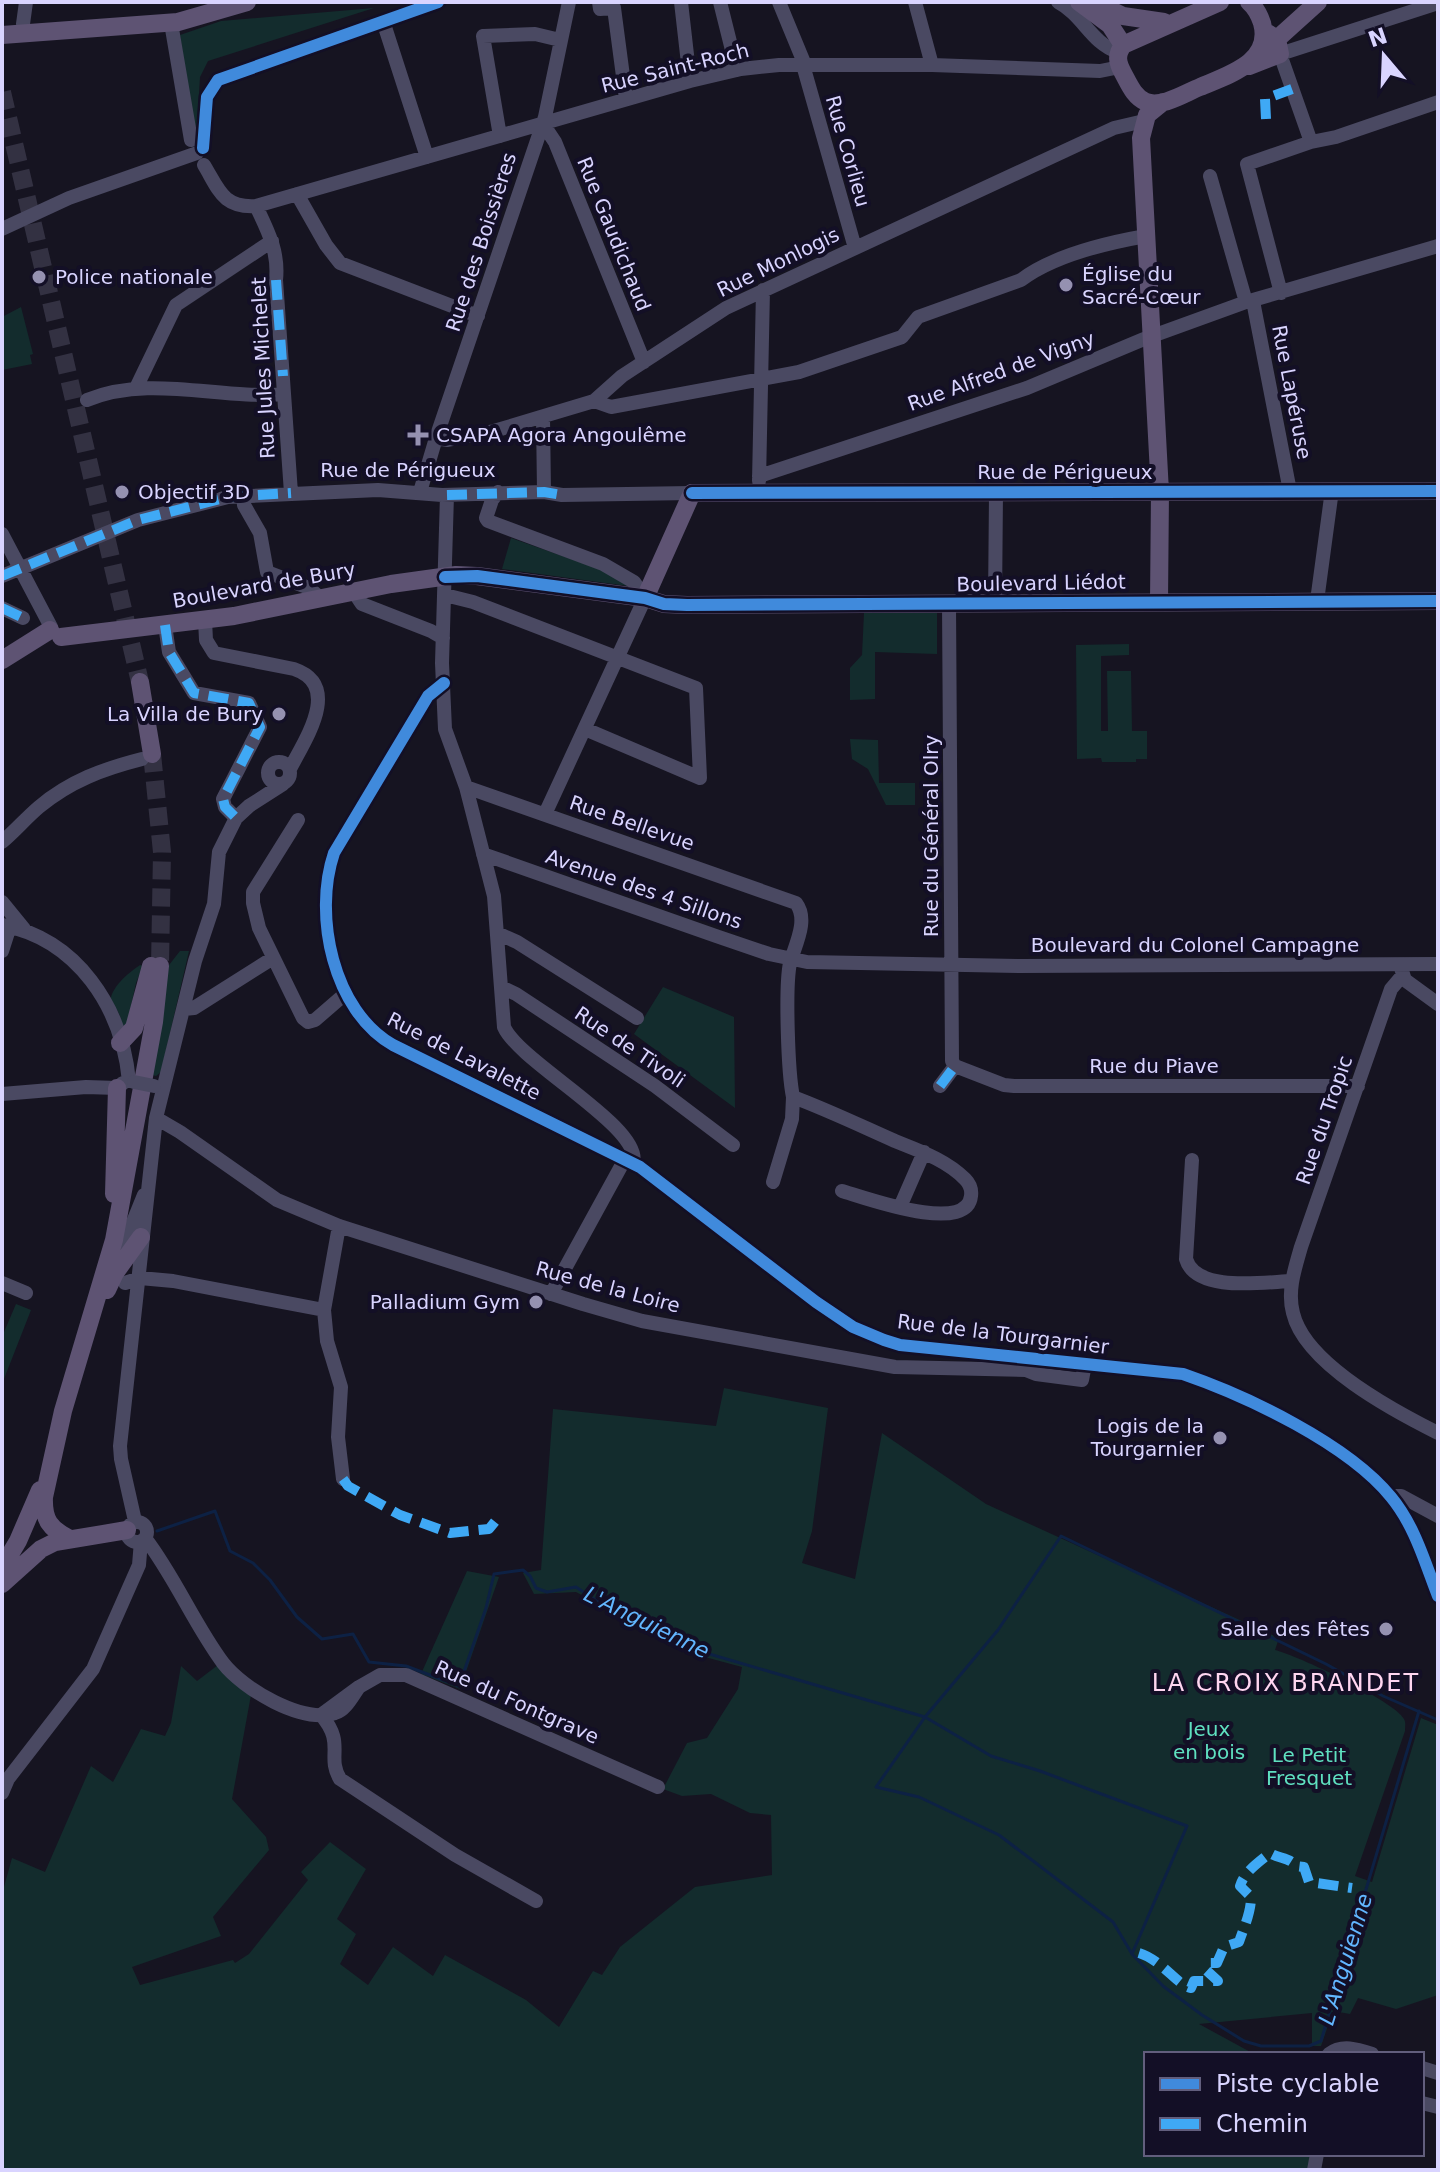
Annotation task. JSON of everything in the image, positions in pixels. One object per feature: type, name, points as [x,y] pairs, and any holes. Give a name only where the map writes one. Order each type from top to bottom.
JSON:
[{"type":"main road","points":[[2,35],[171,23],[247,2]]},
{"type":"main road","points":[[1079,2],[1110,25],[1141,127],[1160,492],[1159,602]]},
{"type":"main road","points":[[1095,2],[1133,18],[1175,21]]},
{"type":"main road","points":[[1120,55],[1175,21],[1220,2]]},
{"type":"main road","points":[[1239,70],[1266,24],[1318,2]]},
{"type":"main road","points":[[1141,127],[1153,108],[1163,102],[1239,70],[1261,50],[1266,24]]},
{"type":"main road","points":[[1120,55],[1138,97],[1148,103],[1163,102]]},
{"type":"main road","name":"Rue de Périgueux","points":[[692,493],[759,485],[996,493],[1438,491]]},
{"type":"main road","points":[[645,598],[692,493]]},
{"type":"main road","name":"Boulevard de Bury","points":[[57,630],[91,634],[205,620],[426,578],[445,586],[477,576],[645,598]]},
{"type":"main road","name":"Boulevard Liédot","points":[[645,598],[664,604],[687,605],[1438,601]]},
{"type":"main road","points":[[10,656],[57,630]]},
{"type":"main road","points":[[140,682],[147,756]]},
{"type":"main road","points":[[2,1568],[18,1541],[39,1493],[114,1240],[154,1022],[156,966],[134,1028],[120,1043]]},
{"type":"main road","points":[[72,1382],[112,1213],[126,1084]]},
{"type":"main road","points":[[72,1382],[111,1280],[141,1237]]},
{"type":"main road","points":[[63,1411],[43,1512],[50,1527],[70,1539]]},
{"type":"main road","points":[[2,1558],[28,1506],[63,1411]]},
{"type":"main road","points":[[2,1584],[41,1549],[70,1539],[137,1534]]},
{"type":"street","points":[[23,24],[26,2]]},
{"type":"street","points":[[198,155],[207,97],[218,80],[438,2]]},
{"type":"street","name":"Rue des Boissières","points":[[420,492],[543,124],[569,2]]},
{"type":"street","points":[[599,2],[600,9],[614,8],[626,99]]},
{"type":"street","points":[[681,2],[690,81]]},
{"type":"street","points":[[720,2],[737,70]]},
{"type":"street","name":"Rue Corlieu","points":[[779,2],[804,65],[855,248]]},
{"type":"street","points":[[915,2],[932,65]]},
{"type":"street","points":[[1058,2],[1072,11],[1103,46],[1120,55]]},
{"type":"street","points":[[1311,142],[1266,24],[1438,3]]},
{"type":"street","points":[[383,21],[427,157]]},
{"type":"street","points":[[171,23],[198,155],[230,193],[254,206]]},
{"type":"street","points":[[500,136],[483,36],[535,34],[560,40]]},
{"type":"street","name":"Rue Saint-Roch","points":[[254,206],[737,70],[779,65],[932,65],[1100,71],[1120,55]]},
{"type":"street","points":[[1281,293],[1247,164],[1438,102]]},
{"type":"street","name":"Rue Gaudichaud","points":[[543,124],[555,142],[644,362]]},
{"type":"street","name":"Rue Monlogis","points":[[436,438],[448,440],[494,431],[594,401],[606,387],[726,308],[1114,128],[1141,127]]},
{"type":"street","points":[[2,229],[69,198],[198,155]]},
{"type":"street","name":"Rue Lapéruse","points":[[1210,176],[1250,302],[1290,491]]},
{"type":"street","points":[[297,194],[340,263],[478,316]]},
{"type":"street","name":"Rue Jules Michelet","points":[[254,206],[272,241],[277,262],[291,493]]},
{"type":"street","points":[[594,401],[611,407],[799,372],[902,337],[918,317],[1021,280],[1034,271],[1096,245],[1146,236]]},
{"type":"street","points":[[136,388],[176,305],[272,241]]},
{"type":"street","name":"Rue Alfred de Vigny","points":[[759,485],[1027,388],[1152,336],[1250,302],[1438,246]]},
{"type":"street","points":[[759,485],[763,290]]},
{"type":"street","points":[[87,400],[101,394],[136,388],[284,394]]},
{"type":"street","points":[[543,417],[544,492]]},
{"type":"street","name":"Rue de Périgueux","points":[[2,576],[138,520],[228,497],[378,490],[447,495],[498,492],[562,495],[692,493]]},
{"type":"street","points":[[1317,601],[1332,490]]},
{"type":"street","points":[[498,492],[488,508],[488,521],[603,564],[634,582],[645,598],[545,814]]},
{"type":"street","points":[[995,604],[996,493]]},
{"type":"street","name":"Rue de la Tourgarnier","points":[[447,495],[442,663],[445,729],[466,787],[494,896],[503,1020],[510,1038],[605,1118],[633,1152],[629,1161],[657,1179],[800,1291],[853,1327],[900,1345],[1078,1371],[1167,1371],[1224,1389],[1317,1437],[1390,1496]]},
{"type":"street","points":[[243,496],[244,505],[258,529],[267,572],[309,588],[320,598]]},
{"type":"street","points":[[2,534],[41,609],[57,630]]},
{"type":"street","points":[[445,586],[473,602],[696,688],[700,778],[585,729]]},
{"type":"street","points":[[354,592],[362,604],[443,638]]},
{"type":"street","name":"Rue du Général Olry","points":[[949,604],[952,1061],[955,1066]]},
{"type":"street","points":[[2,608],[23,618]]},
{"type":"street","points":[[4,1784],[89,1676],[137,1569],[137,1534],[120,1446],[134,1319],[133,1280],[147,1215],[155,1142],[161,1121],[159,1089],[214,904],[219,852],[236,818],[276,782],[268,775],[270,767],[285,766],[304,741],[318,710],[316,691],[309,678],[294,669],[214,653],[206,640],[205,620]]},
{"type":"street","points":[[165,625],[169,652],[194,693],[249,703],[260,727],[223,799],[225,807],[236,818]]},
{"type":"street","points":[[428,696],[442,663]]},
{"type":"street","name":"Rue de Lavalette","points":[[444,683],[428,696],[334,853],[328,870],[325,907],[345,994],[357,1015],[383,1039],[629,1161]]},
{"type":"street","points":[[2,842],[37,809],[67,787],[103,769],[147,756]]},
{"type":"street","name":"Rue Bellevue","points":[[466,787],[785,897],[800,908],[800,929]]},
{"type":"street","points":[[298,820],[253,892],[254,918],[303,1018],[308,1022],[315,1020],[345,994]]},
{"type":"street","name":"Avenue des 4 Sillons","points":[[483,854],[769,954],[841,963]]},
{"type":"street","points":[[2,902],[12,927],[59,948],[89,976],[103,996],[120,1043],[126,1084]]},
{"type":"street","points":[[2,951],[12,927]]},
{"type":"street","points":[[773,1182],[792,1119],[789,997],[792,958],[800,929]]},
{"type":"street","points":[[800,929],[811,954],[841,963]]},
{"type":"street","points":[[499,934],[517,942],[637,1018]]},
{"type":"street","points":[[184,1009],[194,1008],[273,958]]},
{"type":"street","name":"Boulevard du Colonel Campagne","points":[[841,963],[1402,970],[1438,964]]},
{"type":"street","points":[[1402,970],[1438,1004]]},
{"type":"street","name":"Rue du Tropic","points":[[1292,1281],[1391,989],[1402,970]]},
{"type":"street","name":"Rue de Tivoli","points":[[501,987],[655,1086],[733,1145]]},
{"type":"street","points":[[940,1086],[955,1066]]},
{"type":"street","name":"Rue du Piave","points":[[955,1066],[1014,1086],[1358,1086]]},
{"type":"street","points":[[2,1094],[126,1084],[159,1089]]},
{"type":"street","points":[[793,1097],[924,1152],[967,1181],[971,1190],[969,1204],[958,1214],[933,1214],[842,1191]]},
{"type":"street","name":"Rue de la Loire","points":[[161,1121],[277,1200],[339,1226],[642,1321],[895,1367],[1026,1370],[1036,1374],[1078,1371]]},
{"type":"street","points":[[900,1207],[924,1152]]},
{"type":"street","points":[[1192,1160],[1188,1267],[1194,1273],[1213,1280],[1235,1283],[1292,1281],[1291,1297],[1296,1323],[1312,1348],[1370,1396],[1438,1433]]},
{"type":"street","points":[[551,1294],[629,1161]]},
{"type":"street","points":[[133,1280],[124,1263],[129,1232],[151,1178]]},
{"type":"street","points":[[339,1226],[324,1310],[327,1341],[341,1387],[338,1437],[343,1479]]},
{"type":"street","points":[[133,1280],[173,1281],[324,1310]]},
{"type":"street","points":[[2,1283],[26,1293]]},
{"type":"street","points":[[1390,1496],[1401,1496],[1438,1516]]},
{"type":"street","points":[[1390,1496],[1411,1528],[1438,1596]]},
{"type":"street","points":[[137,1534],[164,1567],[223,1663],[234,1675],[260,1694],[298,1713],[321,1715],[332,1727],[335,1767],[340,1779],[455,1855],[536,1901]]},
{"type":"street","points":[[137,1569],[154,1564],[164,1567]]},
{"type":"street","name":"Rue du Fontgrave","points":[[321,1715],[335,1714],[359,1687],[380,1675],[406,1675],[658,1787]]},
{"type":"street","points":[[1333,2051],[1347,2048],[1364,2052]]},
{"type":"green space","points":[[374,8],[208,61],[200,77],[196,142],[180,35],[221,21]]},
{"type":"green space","points":[[21,307],[33,354],[30,355],[32,364],[2,370],[2,317]]},
{"type":"green space","points":[[511,538],[608,572],[628,586],[502,569]]},
{"type":"green space","points":[[864,613],[937,613],[937,654],[875,652],[875,699],[850,700],[850,668],[862,655]]},
{"type":"green space","points":[[1129,644],[1129,655],[1101,656],[1101,731],[1108,731],[1107,671],[1131,671],[1132,731],[1147,731],[1147,759],[1102,762],[1101,758],[1077,759],[1076,645]]},
{"type":"green space","points":[[850,739],[878,740],[879,783],[915,783],[915,805],[886,805],[868,769],[852,759]]},
{"type":"green space","points":[[180,951],[189,951],[161,1072],[156,1076],[152,1075],[169,965]]},
{"type":"green space","points":[[140,965],[143,966],[126,1029],[122,1030],[116,1008],[110,1003],[111,997],[120,981]]},
{"type":"green space","points":[[663,987],[734,1017],[735,1108],[634,1034]]},
{"type":"green space","points":[[16,1304],[31,1310],[2,1384],[2,1332]]},
{"type":"green space","points":[[724,1388],[828,1408],[812,1531],[802,1563],[855,1579],[882,1433],[986,1504],[1279,1638],[1275,1650],[1303,1660],[1383,1701],[1405,1720],[1405,1731],[1355,1876],[1372,1882],[1421,1718],[1438,1725],[1438,1995],[1396,2009],[1358,1998],[1350,2014],[1333,2011],[1321,2046],[1312,2046],[1312,2013],[1199,2024],[1250,2052],[1144,2052],[1144,2156],[1310,2156],[1308,2170],[2,2170],[2,1894],[12,1858],[45,1872],[91,1766],[113,1782],[141,1729],[165,1736],[171,1723],[181,1666],[197,1681],[218,1665],[251,1695],[232,1799],[266,1837],[269,1850],[213,1917],[221,1936],[132,1967],[140,1985],[233,1960],[235,1963],[249,1954],[308,1880],[301,1872],[330,1842],[366,1869],[337,1919],[356,1934],[340,1964],[368,1985],[393,1947],[433,1976],[445,1955],[526,2000],[559,2027],[593,1971],[602,1975],[620,1947],[695,1887],[772,1875],[771,1815],[750,1813],[711,1794],[682,1796],[663,1789],[687,1743],[707,1738],[738,1689],[742,1667],[690,1653],[576,1592],[534,1594],[523,1573],[541,1570],[553,1409],[716,1426]]},
{"type":"green space","points":[[467,1571],[499,1577],[460,1689],[421,1674]]},
{"type":"waterway","name":"L'Anguienne","points":[[157,1531],[215,1511],[230,1551],[253,1563],[270,1580],[297,1617],[322,1639],[353,1634],[369,1662],[406,1666],[459,1686],[486,1608],[494,1574],[523,1570],[536,1588],[547,1592],[576,1587],[623,1614],[644,1618],[706,1653],[925,1717],[998,1630],[1061,1536],[1326,1664],[1383,1696],[1438,1720]]},
{"type":"waterway","name":"L'Anguienne","points":[[1132,1954],[1187,1826],[991,1756],[925,1717],[876,1787],[919,1797],[999,1835],[1113,1922],[1132,1954],[1163,1986],[1244,2041],[1261,2046],[1309,2046],[1321,2041],[1419,1711]]},
{"type":"tunnel","points":[[2,92],[140,682]]},
{"type":"tunnel","points":[[152,754],[162,852],[160,966]]},
{"type":"marked path","points":[[1266,119],[1265,99],[1292,89]]},
{"type":"marked path","points":[[276,280],[283,376]]},
{"type":"marked path","points":[[447,495],[544,492],[562,495]]},
{"type":"marked path","points":[[2,576],[138,520],[228,497],[291,493]]},
{"type":"marked path","points":[[2,608],[23,618]]},
{"type":"marked path","points":[[165,625],[169,652],[194,693],[249,703],[260,727],[223,799],[225,807],[236,818]]},
{"type":"marked path","points":[[940,1086],[955,1066]]},
{"type":"marked path","points":[[343,1479],[348,1486],[400,1515],[450,1533],[489,1529],[497,1519]]},
{"type":"marked path","points":[[1139,1953],[1191,1988],[1194,1981],[1218,1981],[1206,1970],[1210,1963],[1217,1963],[1224,1947],[1239,1942],[1249,1914],[1251,1897],[1240,1886],[1242,1881],[1270,1853],[1304,1867],[1309,1882],[1352,1888]]},
{"type":"cycle path","points":[[203,148],[207,97],[218,80],[438,2]]},
{"type":"cycle path","points":[[692,493],[1438,491]]},
{"type":"cycle path","points":[[445,577],[477,576],[687,605],[1438,601]]},
{"type":"cycle path","points":[[444,683],[428,696],[334,853],[328,878],[326,904],[333,960],[342,986],[372,1030],[393,1045],[640,1167],[853,1327],[900,1345],[1183,1374],[1236,1395],[1295,1424],[1349,1459],[1391,1497],[1413,1532],[1438,1596]]},
{"type":"place","name":"Police nationale","points":[[39,277]]},
{"type":"place","name":"Église du Sacré-Cœur","points":[[1066,285]]},
{"type":"place","name":"CSAPA Agora Angoulême","points":[[418,435]]},
{"type":"place","name":"Objectif 3D","points":[[122,492]]},
{"type":"place","name":"La Villa de Bury","points":[[279,714]]},
{"type":"place","name":"Palladium Gym","points":[[536,1302]]},
{"type":"place","name":"Logis de la Tourgarnier","points":[[1220,1438]]},
{"type":"place","name":"Salle des Fêtes","points":[[1386,1629]]},
{"type":"district","name":"LA CROIX BRANDET","points":[[1286,1683]]},
{"type":"park label","name":"Jeux en bois","points":[[1209,1740]]},
{"type":"park label","name":"Le Petit Fresquet","points":[[1309,1766]]}]
